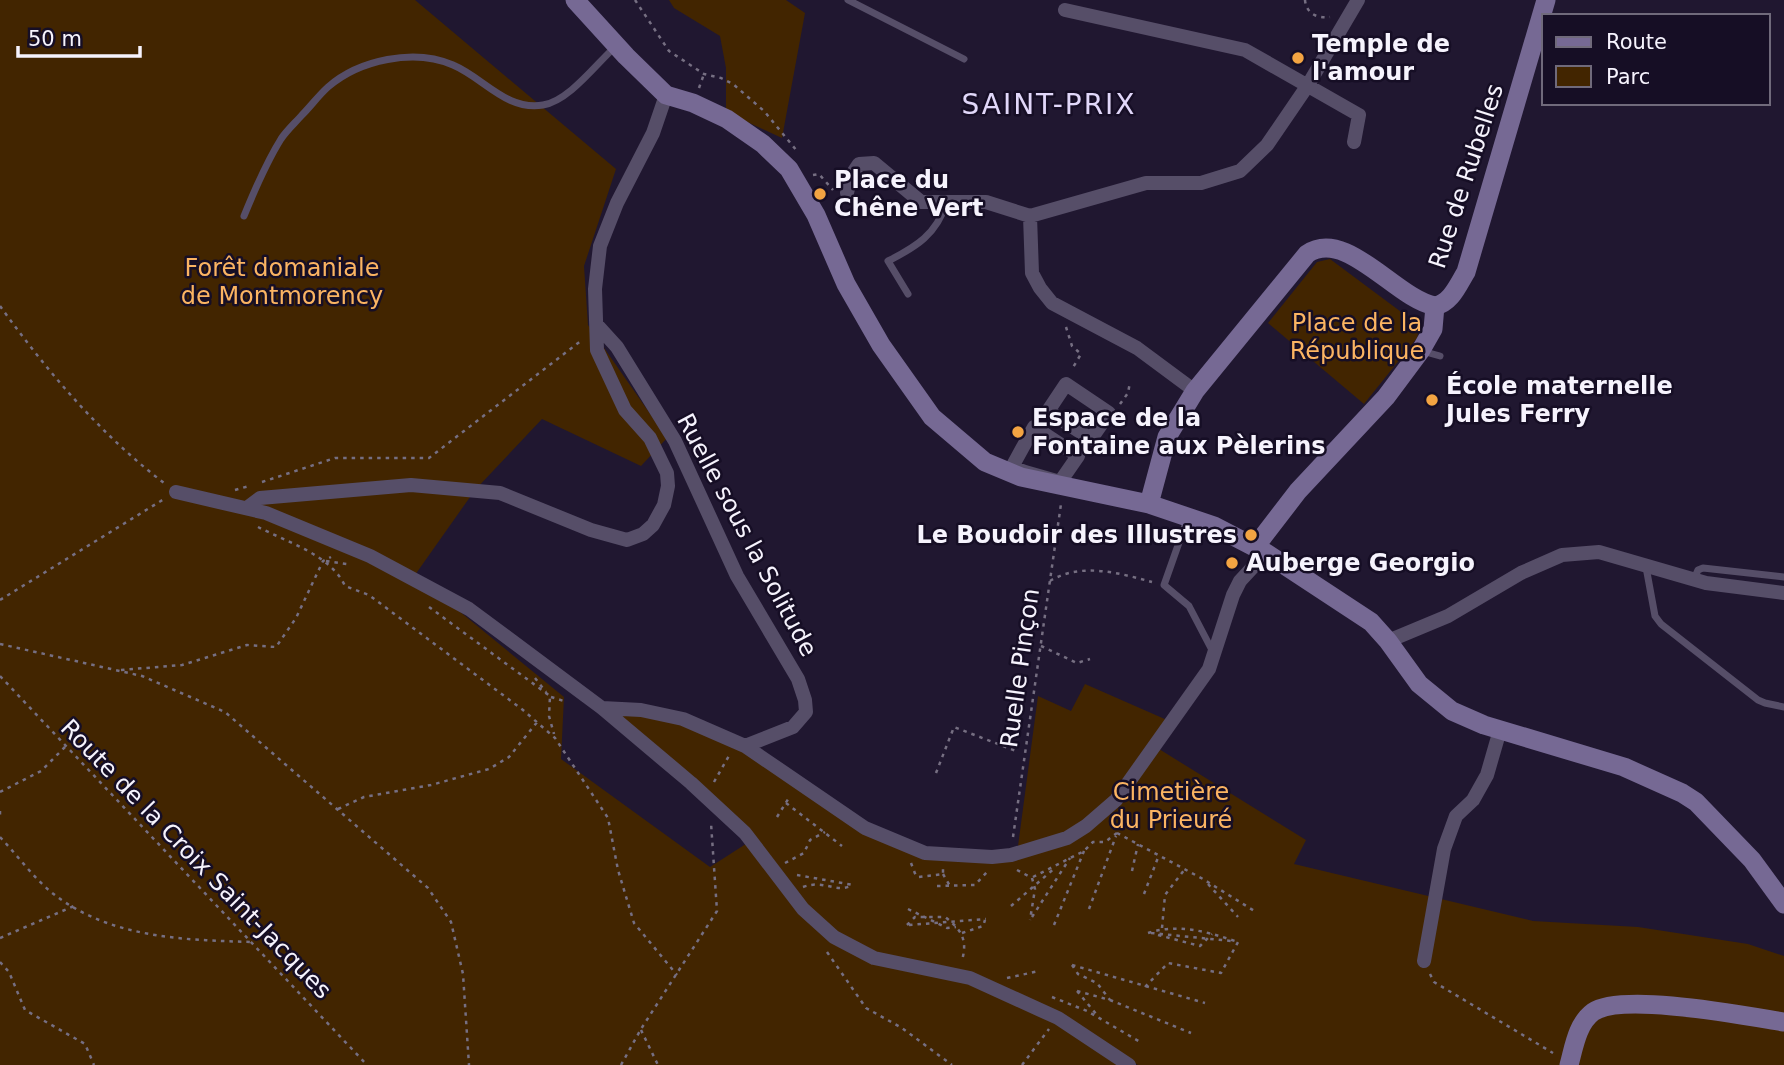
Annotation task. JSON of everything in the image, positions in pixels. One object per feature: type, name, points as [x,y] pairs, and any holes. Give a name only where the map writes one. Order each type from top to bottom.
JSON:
[{"type":"street","points":[[575,0],[666,95],[693,103],[727,120],[763,144],[789,169],[816,215],[846,284],[881,345],[932,417],[985,462],[1021,477],[1149,504],[1214,526],[1261,550],[1371,622],[1419,684],[1438,701],[1467,719],[1624,767],[1696,802],[1752,860],[1784,904]]},
{"type":"street","points":[[847,193],[851,176],[859,164],[874,163],[921,202],[986,202],[1030,216],[1146,183],[1201,183],[1240,171],[1267,145],[1308,85],[1358,0]]},
{"type":"street","name":"Rue de Rubelles","points":[[1435,306],[1448,300],[1466,272],[1546,0]]},
{"type":"street","points":[[1065,10],[1245,50],[1359,115],[1354,142]]},
{"type":"street","points":[[248,507],[260,498],[411,485],[500,493],[591,530],[627,540],[643,534],[653,525],[664,505],[668,486],[667,473],[650,438],[625,410],[597,350],[595,289],[600,246],[617,203],[653,133],[666,95]]},
{"type":"street","points":[[1030,216],[1032,272],[1052,303],[1137,348],[1195,391]]},
{"type":"street","points":[[601,708],[641,710],[683,719],[741,744],[865,828],[925,853],[992,857],[1010,855],[1067,838],[1086,826],[1116,800],[1203,678],[1240,582],[1298,491],[1386,397],[1421,350],[1433,329],[1435,306],[1419,300],[1346,252],[1335,248],[1315,248],[1307,254],[1195,391],[1167,437],[1149,504]]},
{"type":"street","name":"Ruelle sous la Solitude","points":[[597,327],[617,347],[675,441],[737,576],[798,679],[806,700],[806,712],[793,727],[741,744]]},
{"type":"street","points":[[1034,427],[1078,456],[1060,482],[1012,467],[1034,427]]},
{"type":"street","points":[[176,492],[248,507],[370,556],[469,609],[601,708],[707,798],[745,833],[803,909],[834,937],[874,958],[970,978],[1058,1018],[1129,1065]]},
{"type":"street","points":[[1388,641],[1448,616],[1521,573],[1562,555],[1599,552],[1693,580],[1784,593]]},
{"type":"street","points":[[1424,961],[1444,849],[1456,816],[1473,800],[1487,775],[1500,730]]},
{"type":"street","points":[[1569,1065],[1582,1024],[1592,1013],[1604,1007],[1672,1005],[1784,1022]]},
{"type":"lane","points":[[848,0],[964,59]]},
{"type":"lane","points":[[244,216],[263,170],[283,136],[328,86],[351,72],[375,62],[398,57],[434,59],[453,65],[515,103],[544,105],[565,97],[617,46]]},
{"type":"lane","points":[[908,294],[888,261],[933,232],[942,218],[946,203]]},
{"type":"lane","points":[[1421,350],[1440,356]]},
{"type":"lane","points":[[1188,517],[1164,585],[1189,606],[1214,654]]},
{"type":"lane","points":[[1646,566],[1656,616],[1661,624],[1758,699],[1784,707]]},
{"type":"lane","points":[[1693,580],[1698,570],[1703,568],[1784,577]]},
{"type":"path","points":[[635,0],[669,51],[704,74],[721,78],[733,85]]},
{"type":"path","points":[[1306,0],[1310,13],[1327,18]]},
{"type":"path","points":[[699,88],[704,74]]},
{"type":"path","points":[[813,175],[820,174],[830,187]]},
{"type":"path","points":[[0,306],[30,348],[97,425],[176,492],[0,600]]},
{"type":"path","points":[[1063,310],[1066,331],[1072,346],[1081,354]]},
{"type":"path","points":[[261,482],[335,458],[429,458],[597,327]]},
{"type":"path","points":[[1107,416],[1113,416],[1128,393],[1130,382]]},
{"type":"path","points":[[227,492],[248,486]]},
{"type":"path","name":"Ruelle Pinçon","points":[[1010,855],[1064,487]]},
{"type":"path","points":[[249,523],[323,561],[340,574],[345,586],[369,595],[538,721],[555,738],[608,818],[618,870],[634,923],[677,975]]},
{"type":"path","points":[[118,670],[181,665],[247,645],[276,647],[296,618],[323,561],[350,548]]},
{"type":"path","points":[[323,561],[347,564]]},
{"type":"path","points":[[1050,581],[1063,573],[1095,570],[1164,585]]},
{"type":"path","points":[[421,601],[550,696],[549,716],[555,738]]},
{"type":"path","points":[[0,644],[142,676],[225,712],[428,888],[451,922],[463,974],[469,1065]]},
{"type":"path","points":[[1041,646],[1077,663],[1090,659]]},
{"type":"path","name":"Route de la Croix Saint-Jacques","points":[[0,676],[367,1065]]},
{"type":"path","points":[[338,809],[364,797],[431,785],[489,769],[509,757],[538,721]]},
{"type":"path","points":[[936,773],[954,727],[1016,751]]},
{"type":"path","points":[[621,1065],[640,1029],[717,911],[707,798],[741,744]]},
{"type":"path","points":[[0,792],[41,771],[65,747]]},
{"type":"path","points":[[777,817],[791,794]]},
{"type":"path","points":[[786,803],[842,846]]},
{"type":"path","points":[[0,811],[0,816]]},
{"type":"path","points":[[781,866],[804,853],[810,841],[825,832]]},
{"type":"path","points":[[1117,833],[1203,879],[1256,912]]},
{"type":"path","points":[[1070,858],[1030,920],[1034,886],[1032,878],[1070,858],[1084,851],[1093,842],[1105,842],[1117,833]]},
{"type":"path","points":[[1088,909],[1117,833]]},
{"type":"path","points":[[0,837],[51,892],[100,922],[142,933],[192,940],[251,943]]},
{"type":"path","points":[[1132,871],[1138,844]]},
{"type":"path","points":[[1054,925],[1084,851]]},
{"type":"path","points":[[1143,894],[1159,856]]},
{"type":"path","points":[[1011,906],[1061,863]]},
{"type":"path","points":[[910,865],[918,877],[943,874],[950,886]]},
{"type":"path","points":[[1162,928],[1164,895],[1185,869]]},
{"type":"path","points":[[937,886],[975,885],[989,870]]},
{"type":"path","points":[[785,873],[853,885],[844,889],[815,882],[799,888]]},
{"type":"path","points":[[1203,879],[1238,917]]},
{"type":"path","points":[[0,938],[74,906]]},
{"type":"path","points":[[915,917],[908,909],[947,928],[957,927]]},
{"type":"path","points":[[960,967],[965,948],[962,933],[957,927],[951,922],[945,917],[915,917],[906,925],[951,922],[986,919],[983,926],[962,933]]},
{"type":"path","points":[[1148,933],[1177,927],[1238,942]]},
{"type":"path","points":[[1148,933],[1200,946],[1213,934]]},
{"type":"path","points":[[1148,933],[1238,942]]},
{"type":"path","points":[[821,942],[834,965],[866,1008],[902,1028],[952,1065]]},
{"type":"path","points":[[1144,987],[1168,963],[1221,973],[1238,942]]},
{"type":"path","points":[[1424,961],[1434,982],[1569,1065]]},
{"type":"path","points":[[0,962],[9,972],[25,1010],[85,1044],[94,1065]]},
{"type":"path","points":[[1110,1000],[1097,983],[1078,974],[1072,965],[1205,1003]]},
{"type":"path","points":[[997,980],[1039,971]]},
{"type":"path","points":[[1100,1018],[1077,991],[1110,1000],[1191,1033]]},
{"type":"path","points":[[1068,1002],[1142,1043]]},
{"type":"path","points":[[1021,1065],[1058,1018]]},
{"type":"path","points":[[640,1029],[658,1065]]},
{"type":"green space","name":"Forêt domaniale de Montmorency","points":[[0,0],[415,0],[616,169],[584,266],[588,325],[667,438],[641,466],[542,419],[475,490],[415,575],[564,697],[561,759],[710,867],[752,840],[602,708],[641,710],[745,746],[865,828],[925,853],[992,857],[1078,837],[1159,749],[1306,840],[1294,864],[1533,921],[1638,927],[1748,944],[1784,956],[1784,1065],[1138,1065],[1077,1031],[1130,1065],[0,1065]]},
{"type":"green space","points":[[669,0],[786,0],[805,13],[782,138],[726,112],[726,68],[720,36],[674,8]]},
{"type":"green space","name":"Place de la République","points":[[1330,259],[1420,326],[1417,338],[1364,404],[1268,323],[1317,262]]},
{"type":"green space","points":[[1085,684],[1167,720],[1119,790],[1070,834],[1018,846],[1038,696],[1071,711]]},
{"type":"place","name":"Temple de l'amour","points":[[1298,58]]},
{"type":"place","name":"Place du Chêne Vert","points":[[820,194]]},
{"type":"place","name":"École maternelle Jules Ferry","points":[[1432,400]]},
{"type":"place","name":"Espace de la Fontaine aux Pèlerins","points":[[1018,432]]},
{"type":"place","name":"Le Boudoir des Illustres","points":[[1251,535]]},
{"type":"place","name":"Auberge Georgio","points":[[1232,563]]},
{"type":"district","name":"SAINT-PRIX","points":[[1049,104]]},
{"type":"park label","name":"Cimetière du Prieuré","points":[[1171,806]]}]
